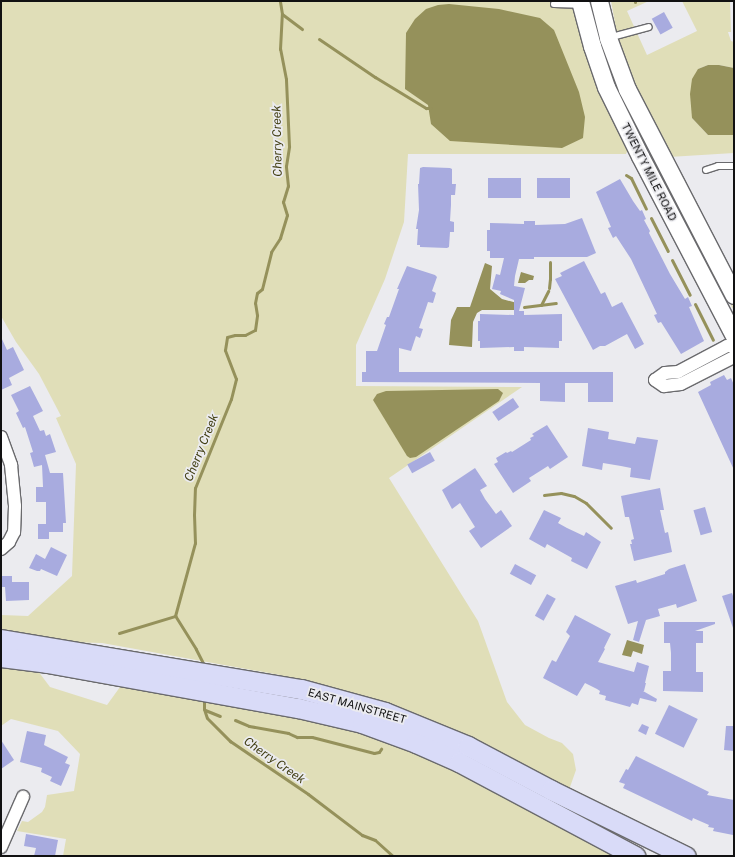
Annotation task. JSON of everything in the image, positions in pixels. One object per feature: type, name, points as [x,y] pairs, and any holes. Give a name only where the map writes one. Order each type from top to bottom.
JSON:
[{"type":"main road","name":"TWENTY MILE ROAD","points":[[599,1],[608,38],[627,89],[734,295]]},
{"type":"main road","name":"TWENTY MILE ROAD","points":[[581,3],[592,46],[612,98],[734,336]]},
{"type":"main road","name":"EAST MAINSTREET","points":[[1,639],[241,679],[330,696],[385,712],[430,729],[468,746],[551,790],[686,856]]},
{"type":"main road","name":"EAST MAINSTREET","points":[[1,657],[31,660],[328,714],[372,727],[416,743],[476,771],[635,856]]},
{"type":"street","points":[[734,346],[727,346],[685,369],[678,372],[665,373],[655,380],[664,386],[681,384],[734,357]]},
{"type":"street","points":[[1,436],[11,465],[14,497],[14,532],[4,547]]},
{"type":"street","points":[[1,847],[23,797]]},
{"type":"lane","points":[[554,4],[581,3]]},
{"type":"lane","points":[[608,38],[649,28]]},
{"type":"lane","points":[[706,170],[718,166],[734,166]]},
{"type":"shaded area","points":[[1,1],[574,1],[628,149],[626,154],[408,154],[404,222],[385,279],[356,345],[356,386],[522,387],[389,478],[478,621],[507,702],[525,725],[562,743],[573,754],[576,770],[570,787],[564,788],[280,675],[102,643],[65,642],[1,632],[1,615],[28,616],[72,576],[76,464],[56,418],[61,416],[39,374],[16,342],[1,316]]},
{"type":"shaded area","points":[[586,1],[589,1],[606,52],[691,226],[734,308],[734,311],[710,265],[691,237],[620,102]]},
{"type":"shaded area","points":[[611,1],[649,1],[627,11],[647,55],[697,31],[682,1],[730,1],[731,32],[728,32],[731,41],[734,42],[734,68],[719,65],[708,65],[698,69],[692,118],[708,135],[734,135],[734,153],[669,157],[641,103],[619,45]]},
{"type":"shaded area","points":[[449,4],[499,9],[540,18],[554,30],[579,92],[585,117],[583,138],[562,148],[450,141],[431,124],[428,105],[405,89],[406,33],[415,19],[426,9],[438,5]]},
{"type":"shaded area","points":[[708,65],[719,65],[734,68],[734,135],[708,135],[692,118],[690,94],[692,79],[698,69]]},
{"type":"shaded area","points":[[485,263],[492,266],[490,289],[502,299],[517,303],[516,310],[482,310],[477,313],[473,322],[472,347],[449,345],[451,320],[457,307],[470,307]]},
{"type":"shaded area","points":[[521,272],[534,276],[533,280],[529,280],[525,283],[518,283]]},
{"type":"shaded area","points":[[498,389],[503,393],[499,401],[416,457],[410,458],[407,456],[373,400],[377,394],[386,391]]},
{"type":"shaded area","points":[[627,640],[644,645],[642,654],[633,651],[631,657],[622,655]]},
{"type":"shaded area","points":[[1,666],[38,671],[50,687],[107,705],[120,687],[290,715],[357,732],[419,753],[458,771],[616,856],[63,856],[66,839],[17,831],[22,821],[28,822],[42,812],[45,807],[47,795],[74,791],[80,754],[58,731],[11,719],[1,726]]},
{"type":"building","points":[[664,12],[673,28],[660,35],[652,19]]},
{"type":"building","points":[[420,168],[452,169],[452,184],[456,184],[455,195],[451,195],[450,221],[454,222],[454,232],[450,232],[449,247],[447,248],[420,247],[420,245],[417,245],[418,229],[416,229],[419,210],[418,184]]},
{"type":"building","points":[[488,178],[521,178],[521,198],[488,198]]},
{"type":"building","points":[[537,178],[570,178],[570,198],[537,198]]},
{"type":"building","points":[[620,179],[640,211],[642,210],[646,219],[644,220],[650,231],[649,233],[670,274],[685,299],[688,297],[692,306],[689,307],[704,341],[681,354],[661,322],[658,323],[654,315],[657,314],[631,259],[616,236],[613,238],[608,228],[611,227],[596,192]]},
{"type":"building","points":[[582,218],[596,253],[587,257],[534,257],[534,259],[519,259],[515,276],[514,286],[525,288],[519,311],[524,311],[524,315],[562,314],[562,341],[559,341],[559,348],[524,347],[524,351],[514,351],[514,347],[480,348],[480,341],[478,341],[478,321],[480,321],[480,314],[514,315],[514,300],[500,294],[501,291],[492,289],[496,274],[500,275],[504,258],[490,258],[490,251],[487,251],[487,230],[490,230],[490,223],[524,224],[524,221],[535,221],[535,225],[565,224]]},
{"type":"building","points":[[584,261],[601,294],[605,292],[612,307],[622,302],[644,344],[635,349],[627,334],[605,346],[600,346],[593,350],[555,279],[562,276],[560,273]]},
{"type":"building","points":[[407,266],[435,275],[437,277],[432,291],[436,293],[433,303],[428,302],[419,328],[423,329],[420,338],[416,336],[411,351],[399,348],[399,372],[613,372],[613,402],[588,402],[588,383],[565,383],[565,402],[540,401],[540,383],[362,382],[362,372],[366,372],[366,351],[377,351],[386,325],[384,324],[387,317],[389,317],[399,289],[397,289]]},
{"type":"building","points":[[1,337],[7,350],[13,347],[24,370],[9,378],[12,385],[1,390]]},
{"type":"building","points":[[724,375],[727,380],[731,378],[734,385],[734,470],[698,392],[711,385],[710,382]]},
{"type":"building","points":[[30,386],[43,411],[33,416],[40,431],[44,430],[46,436],[50,434],[56,452],[45,455],[50,473],[63,473],[66,523],[63,523],[63,532],[49,532],[49,539],[38,539],[38,524],[46,524],[46,502],[36,502],[36,487],[43,487],[42,465],[34,467],[30,453],[33,452],[25,427],[23,428],[16,413],[19,411],[11,395]]},
{"type":"building","points":[[513,398],[519,407],[498,421],[492,412]]},
{"type":"building","points":[[547,425],[568,457],[550,469],[548,466],[529,478],[531,481],[513,493],[494,464],[498,462],[496,458],[506,452],[512,452],[531,440],[530,438],[534,436],[532,434]]},
{"type":"building","points":[[588,428],[609,432],[608,439],[635,444],[637,437],[658,440],[650,480],[630,477],[631,468],[603,463],[602,470],[582,466]]},
{"type":"building","points":[[430,452],[435,461],[412,473],[407,465]]},
{"type":"building","points":[[475,468],[487,486],[480,490],[485,499],[496,514],[501,510],[512,526],[481,548],[469,531],[475,527],[460,503],[452,509],[442,490]]},
{"type":"building","points":[[660,488],[664,510],[660,510],[665,533],[668,532],[672,552],[634,561],[630,544],[632,544],[631,540],[634,539],[629,517],[625,517],[621,496]]},
{"type":"building","points":[[705,507],[712,532],[701,535],[693,510]]},
{"type":"building","points":[[544,510],[561,518],[558,523],[584,536],[586,532],[601,542],[587,569],[571,561],[572,558],[547,544],[545,548],[529,539]]},
{"type":"building","points":[[51,547],[67,555],[57,576],[41,569],[40,571],[37,571],[29,568],[36,554],[45,559]]},
{"type":"building","points":[[515,564],[536,575],[531,585],[510,574]]},
{"type":"building","points":[[685,564],[697,601],[677,608],[676,604],[658,609],[660,616],[646,620],[639,642],[633,640],[638,621],[628,624],[615,586],[636,580],[637,583],[665,574],[665,572],[669,569]]},
{"type":"building","points":[[1,576],[12,576],[12,582],[29,582],[29,600],[6,601],[5,587],[1,587]]},
{"type":"building","points":[[732,593],[734,599],[733,628],[722,596]]},
{"type":"building","points":[[547,594],[556,599],[544,621],[535,616]]},
{"type":"building","points":[[575,615],[611,634],[598,662],[634,672],[637,662],[649,666],[643,691],[657,699],[656,702],[640,698],[638,705],[632,703],[630,707],[605,700],[606,696],[599,694],[600,691],[585,683],[577,696],[543,678],[552,660],[556,662],[570,636],[566,632]]},
{"type":"building","points":[[664,622],[715,622],[715,624],[695,631],[703,631],[703,643],[696,643],[696,672],[703,672],[703,692],[663,691],[663,671],[671,671],[670,643],[664,643]]},
{"type":"building","points":[[669,705],[698,719],[684,748],[655,734]]},
{"type":"building","points":[[642,724],[649,727],[646,735],[638,731]]},
{"type":"building","points":[[726,726],[734,726],[734,751],[724,750]]},
{"type":"building","points":[[27,731],[46,735],[44,745],[68,757],[65,763],[70,765],[61,786],[50,781],[52,777],[41,772],[42,768],[20,762]]},
{"type":"building","points":[[1,740],[14,760],[1,769]]},
{"type":"building","points":[[636,756],[709,792],[707,795],[734,800],[733,835],[713,831],[714,828],[708,827],[709,825],[693,818],[692,821],[623,788],[625,784],[619,782],[626,769],[628,770]]},
{"type":"building","points":[[26,834],[58,840],[55,856],[34,856],[36,848],[24,846]]},
{"type":"waterway","name":"Cherry Creek","points":[[204,665],[196,649],[175,616],[195,543],[195,488],[231,399],[236,379],[225,350],[227,337],[245,335],[255,330],[257,315],[255,303],[257,293],[262,289],[271,252],[280,238],[287,215],[283,202],[288,186],[286,166],[289,146],[286,79],[280,49],[282,14],[280,1]]},
{"type":"waterway","points":[[282,14],[302,29]]},
{"type":"waterway","points":[[319,39],[375,77],[426,108],[431,108]]},
{"type":"waterway","points":[[626,175],[631,178],[646,209]]},
{"type":"waterway","points":[[651,218],[668,251]]},
{"type":"waterway","points":[[672,260],[690,295]]},
{"type":"waterway","points":[[549,288],[550,262]]},
{"type":"waterway","points":[[541,305],[548,291]]},
{"type":"waterway","points":[[524,307],[556,303]]},
{"type":"waterway","points":[[695,304],[713,340]]},
{"type":"waterway","points":[[544,495],[561,493],[574,496],[586,503],[611,528]]},
{"type":"waterway","points":[[119,633],[175,616]]},
{"type":"waterway","name":"Cherry Creek","points":[[204,697],[204,709],[207,718],[230,741],[308,794],[362,835],[375,840],[393,856]]},
{"type":"waterway","points":[[205,710],[220,716]]},
{"type":"waterway","points":[[235,720],[249,726],[288,733],[297,737],[312,737],[374,753],[379,752],[381,749]]}]
